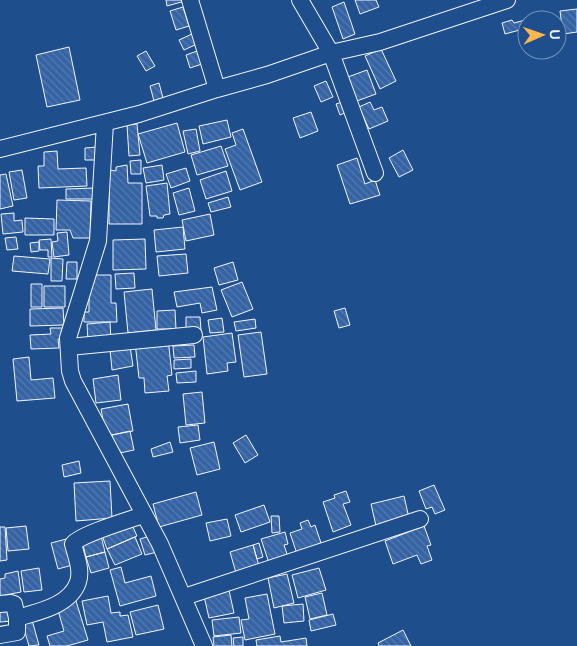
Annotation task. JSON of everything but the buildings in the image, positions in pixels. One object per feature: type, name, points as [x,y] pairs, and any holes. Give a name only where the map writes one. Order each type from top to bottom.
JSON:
[{"type":"street","points":[[190,0],[217,88]]},
{"type":"street","points":[[300,0],[331,54],[375,173]]},
{"type":"street","points":[[0,149],[139,114],[217,88],[267,75],[331,54],[380,42],[507,0]]},
{"type":"street","points":[[105,123],[98,241],[68,338],[70,371],[73,381],[160,544],[204,646]]},
{"type":"street","points":[[69,347],[194,334]]},
{"type":"street","points":[[17,618],[42,611],[62,602],[70,595],[78,582],[79,569],[73,544],[75,541],[143,515]]},
{"type":"street","points":[[184,597],[420,519]]},
{"type":"street","points":[[0,604],[14,604],[17,618],[17,632],[0,635]]}]
